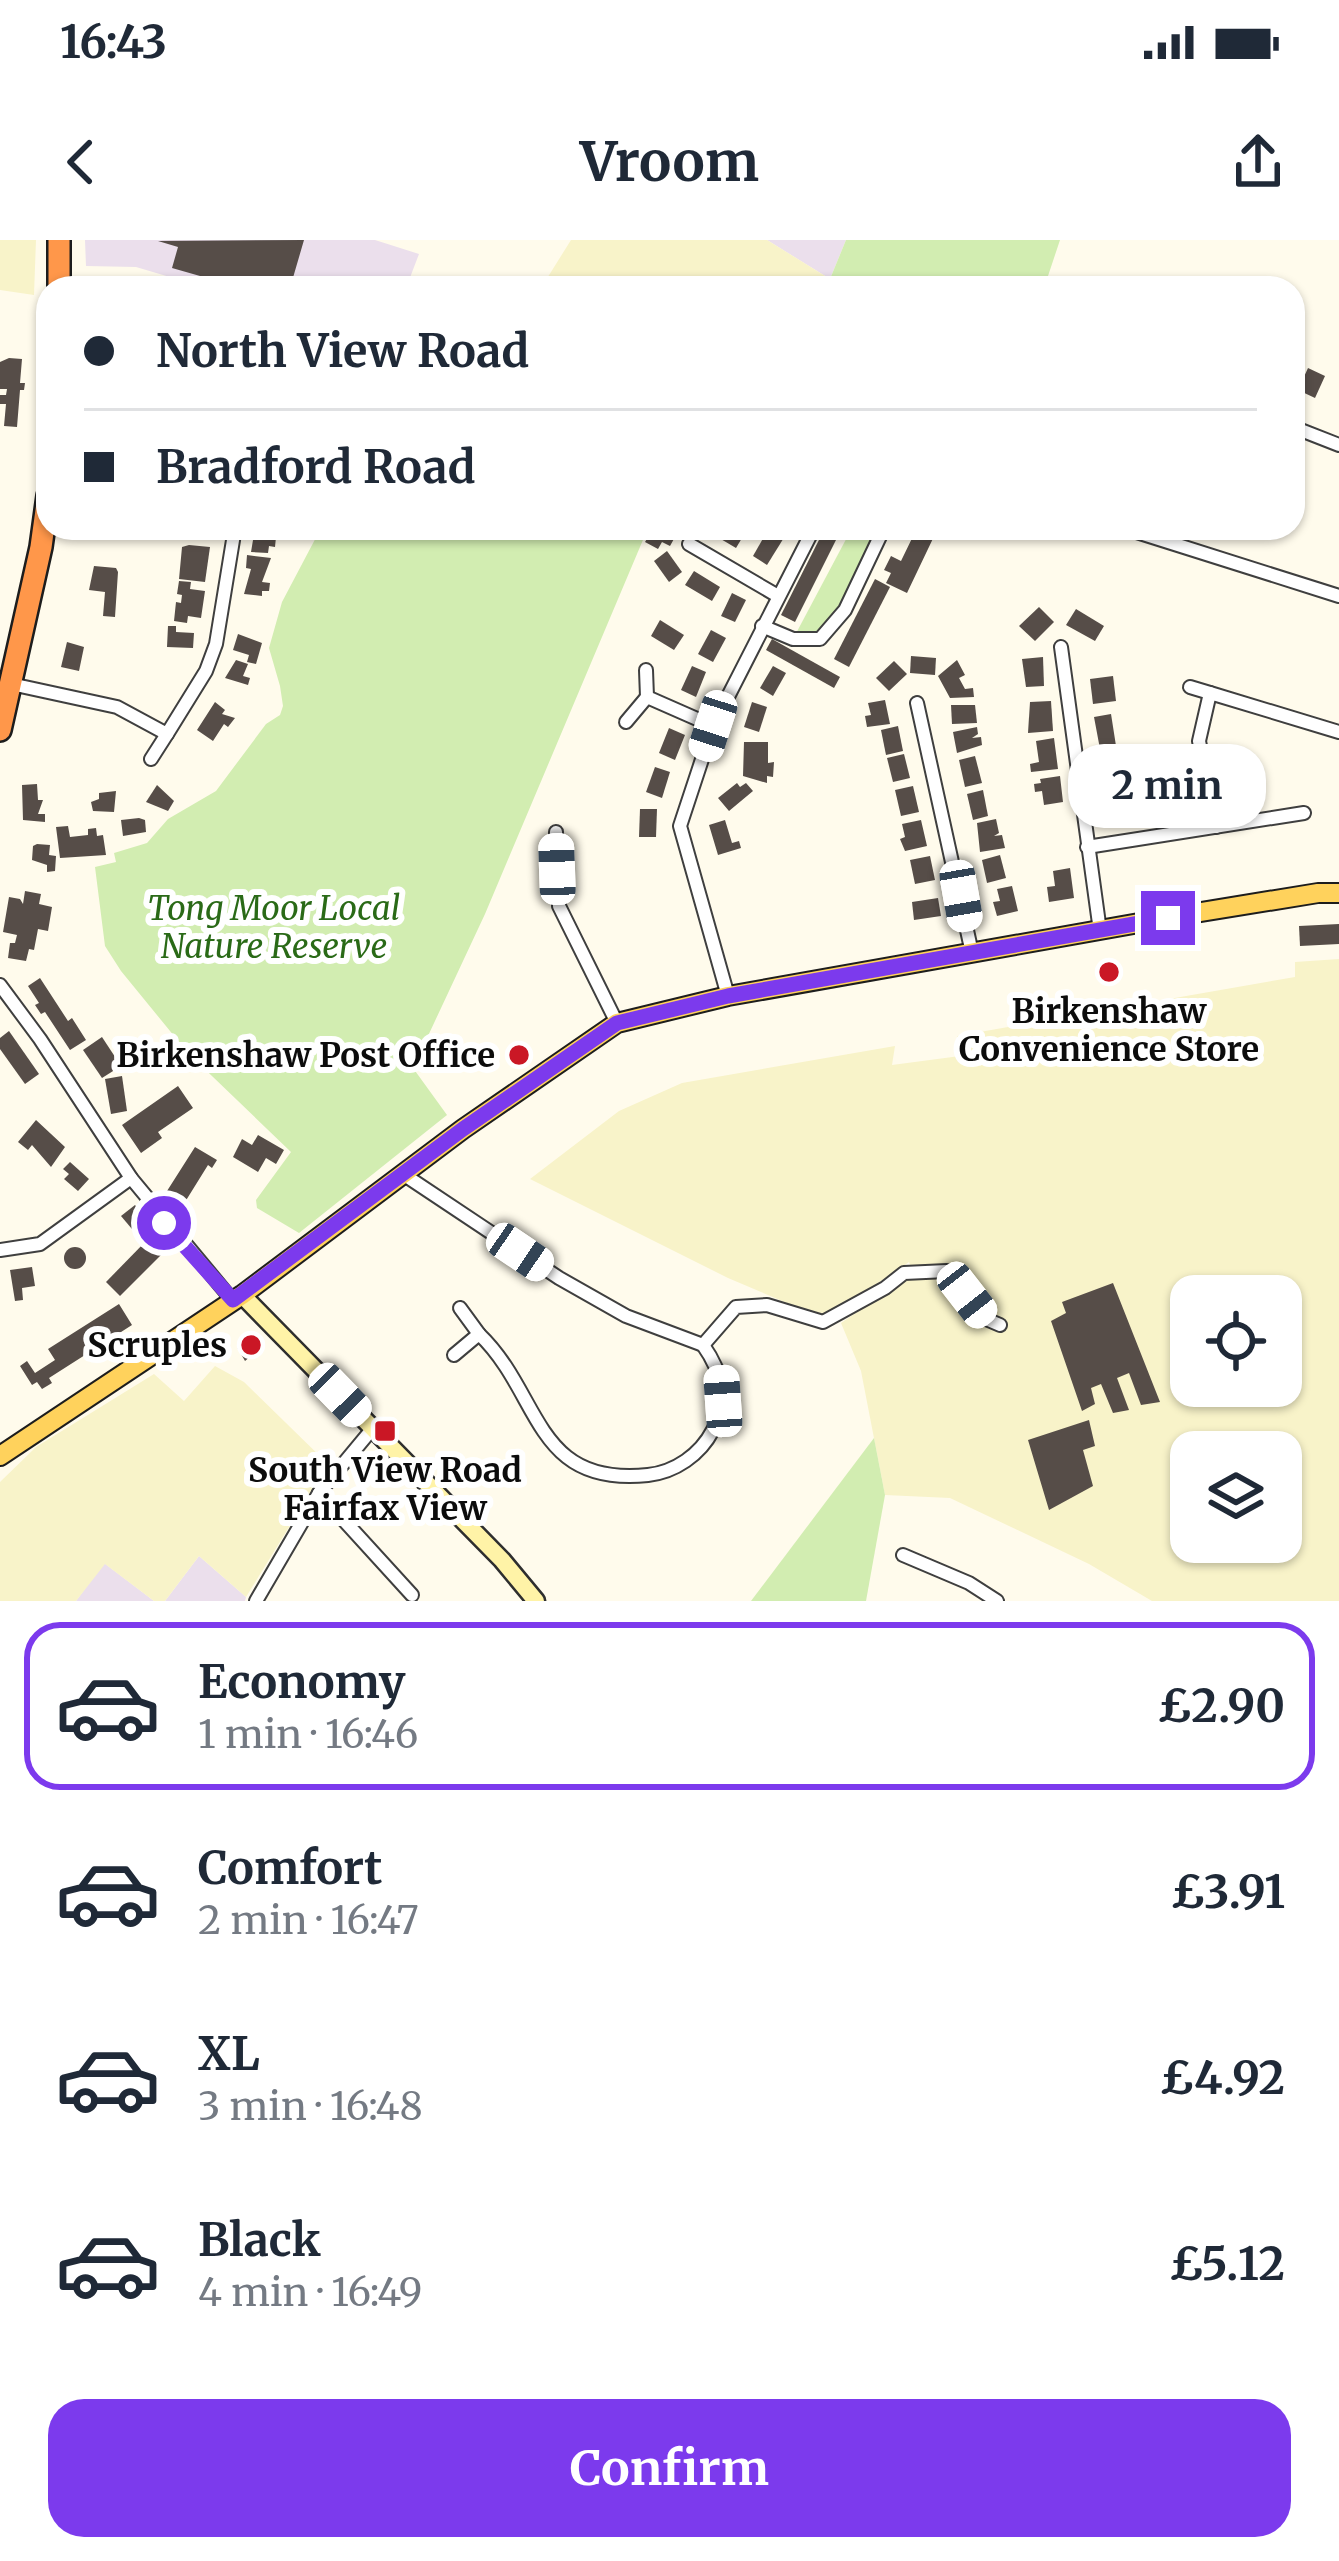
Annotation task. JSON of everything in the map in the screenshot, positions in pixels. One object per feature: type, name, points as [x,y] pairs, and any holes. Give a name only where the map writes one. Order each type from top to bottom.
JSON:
[{"type":"highway","points":[[58,276],[59,240]]},
{"type":"highway","points":[[0,730],[42,540]]},
{"type":"main road","points":[[0,1456],[238,1298],[617,1023],[728,996],[1318,892],[1339,893]]},
{"type":"street","points":[[1305,432],[1339,446]]},
{"type":"street","points":[[152,758],[206,671],[216,644],[233,540]]},
{"type":"street","points":[[728,996],[680,826],[713,726],[808,540]]},
{"type":"street","points":[[762,626],[793,639],[820,639],[844,610],[878,540]]},
{"type":"street","points":[[1171,540],[1339,596]]},
{"type":"street","points":[[689,544],[778,596]]},
{"type":"street","points":[[1078,659],[1062,654],[1100,931]]},
{"type":"street","points":[[626,722],[647,697],[646,670]]},
{"type":"street","points":[[11,684],[117,707],[167,734]]},
{"type":"street","points":[[1190,687],[1339,732]]},
{"type":"street","points":[[1210,693],[1199,741],[1216,826]]},
{"type":"street","points":[[647,697],[713,726]]},
{"type":"street","points":[[917,703],[972,953]]},
{"type":"street","points":[[1087,847],[1216,826],[1288,808],[1304,813]]},
{"type":"street","points":[[556,832],[559,906],[617,1023]]},
{"type":"street","points":[[0,985],[130,1178],[238,1298],[502,1560],[536,1601]]},
{"type":"street","points":[[403,1174],[626,1316],[703,1345],[720,1370],[723,1401],[703,1447],[682,1464],[654,1475],[593,1471],[567,1458],[547,1440],[503,1357],[478,1334],[460,1308]]},
{"type":"street","points":[[0,1250],[25,1249],[60,1233],[130,1178]]},
{"type":"street","points":[[703,1345],[736,1307],[767,1305],[823,1322],[910,1273],[947,1270],[986,1319],[1000,1325]]},
{"type":"street","points":[[454,1355],[478,1334]]},
{"type":"street","points":[[256,1601],[319,1493],[373,1429]]},
{"type":"street","points":[[319,1493],[412,1594]]},
{"type":"street","points":[[903,1555],[998,1601]]},
{"type":"shaded area","points":[[0,240],[36,240],[34,295],[0,290]]},
{"type":"shaded area","points":[[85,240],[375,240],[419,254],[411,276],[166,276],[136,267],[86,266]]},
{"type":"shaded area","points":[[571,240],[767,240],[825,276],[548,276]]},
{"type":"shaded area","points":[[767,240],[846,240],[831,276]]},
{"type":"shaded area","points":[[1339,959],[1339,1601],[1152,1601],[1089,1564],[950,1498],[885,1495],[861,1371],[841,1323],[904,1280],[916,1279],[909,1262],[836,1311],[815,1315],[728,1278],[530,1179],[619,1111],[682,1083],[895,1046],[892,1065],[960,1056],[957,1036],[1295,977],[1295,962]]},
{"type":"shaded area","points":[[215,1366],[244,1382],[328,1464],[246,1597],[199,1556],[165,1601],[154,1601],[105,1564],[76,1601],[0,1601],[0,1482],[36,1447],[154,1374],[184,1401]]},
{"type":"shaded area","points":[[199,1556],[246,1597],[245,1601],[165,1601]]},
{"type":"shaded area","points":[[104,1563],[154,1601],[76,1601]]},
{"type":"green space","points":[[846,240],[1060,240],[1048,276],[831,276]]},
{"type":"green space","name":"Tong Moor Local Nature Reserve","points":[[315,540],[643,540],[485,914],[413,1068],[447,1115],[299,1233],[257,1208],[256,1200],[291,1152],[188,1053],[121,971],[105,946],[95,867],[116,862],[114,853],[147,843],[168,819],[216,791],[266,724],[280,715],[280,686],[269,648],[282,602]]},
{"type":"green space","points":[[846,540],[878,540],[845,610],[820,639],[793,639]]},
{"type":"green space","points":[[874,1438],[885,1495],[866,1601],[751,1601]]},
{"type":"building","points":[[304,240],[294,276],[200,276],[172,268],[178,247],[158,241]]},
{"type":"building","points":[[22,359],[20,383],[25,383],[20,390],[17,427],[4,426],[6,404],[0,404],[0,395],[6,395],[7,389],[0,389],[0,362]]},
{"type":"building","points":[[1308,368],[1325,376],[1315,398],[1305,393]]},
{"type":"building","points":[[253,540],[276,540],[268,553],[251,552]]},
{"type":"building","points":[[673,540],[670,546],[662,542],[658,549],[645,542]]},
{"type":"building","points":[[762,540],[783,540],[767,565],[753,556]]},
{"type":"building","points":[[819,540],[836,540],[795,622],[781,615]]},
{"type":"building","points":[[911,540],[932,540],[907,593],[886,583],[891,573],[884,570],[891,556],[901,561]]},
{"type":"building","points":[[182,547],[210,547],[205,582],[179,579]]},
{"type":"building","points":[[667,551],[682,572],[669,582],[654,561]]},
{"type":"building","points":[[247,555],[271,558],[262,582],[270,583],[269,591],[262,591],[262,596],[244,594],[251,569],[246,568]]},
{"type":"building","points":[[94,566],[118,572],[115,617],[103,616],[105,592],[89,590]]},
{"type":"building","points":[[694,571],[720,587],[712,601],[685,585]]},
{"type":"building","points":[[875,579],[890,587],[849,667],[834,659]]},
{"type":"building","points":[[179,581],[205,591],[201,618],[174,621],[176,602],[181,603],[182,595],[177,594]]},
{"type":"building","points":[[732,593],[746,600],[735,622],[721,616]]},
{"type":"building","points":[[1039,607],[1054,622],[1035,641],[1019,626]]},
{"type":"building","points":[[1076,609],[1104,626],[1095,641],[1066,625]]},
{"type":"building","points":[[660,620],[684,635],[674,650],[651,636]]},
{"type":"building","points":[[168,626],[176,626],[176,632],[194,633],[193,648],[167,647]]},
{"type":"building","points":[[711,630],[726,638],[713,662],[698,654]]},
{"type":"building","points":[[238,634],[262,643],[256,664],[247,662],[249,655],[233,650]]},
{"type":"building","points":[[772,639],[840,677],[834,688],[766,650]]},
{"type":"building","points":[[67,642],[84,647],[79,671],[61,667]]},
{"type":"building","points":[[911,656],[936,658],[935,675],[910,673]]},
{"type":"building","points":[[1043,657],[1044,686],[1026,687],[1022,659]]},
{"type":"building","points":[[236,660],[248,664],[243,676],[250,678],[248,685],[225,678]]},
{"type":"building","points":[[957,660],[965,675],[959,678],[965,689],[973,688],[974,697],[950,698],[938,676]]},
{"type":"building","points":[[894,661],[907,674],[889,691],[876,678]]},
{"type":"building","points":[[692,666],[706,672],[696,697],[681,690]]},
{"type":"building","points":[[773,666],[786,673],[773,696],[760,688]]},
{"type":"building","points":[[1113,676],[1116,701],[1093,704],[1090,679]]},
{"type":"building","points":[[885,700],[890,724],[867,727],[868,703]]},
{"type":"building","points":[[1051,701],[1053,731],[1028,733],[1030,702]]},
{"type":"building","points":[[215,702],[225,710],[222,714],[235,718],[228,727],[224,724],[213,741],[197,730]]},
{"type":"building","points":[[752,702],[767,707],[759,732],[744,727]]},
{"type":"building","points":[[951,705],[975,705],[977,723],[952,724]]},
{"type":"building","points":[[1111,714],[1116,746],[1100,749],[1094,717]]},
{"type":"building","points":[[898,726],[903,751],[886,755],[881,730]]},
{"type":"building","points":[[977,727],[978,734],[972,738],[981,737],[982,745],[957,753],[953,732]]},
{"type":"building","points":[[669,728],[685,735],[675,760],[659,753]]},
{"type":"building","points":[[1054,738],[1058,769],[1031,772],[1030,764],[1039,762],[1036,741]]},
{"type":"building","points":[[744,742],[768,742],[768,763],[774,762],[773,777],[767,776],[767,783],[743,776]]},
{"type":"building","points":[[1118,753],[1121,778],[1103,779],[1100,754]]},
{"type":"building","points":[[904,754],[910,778],[893,782],[887,758]]},
{"type":"building","points":[[975,756],[982,783],[965,787],[959,760]]},
{"type":"building","points":[[655,767],[670,772],[662,798],[646,792]]},
{"type":"building","points":[[1060,776],[1063,802],[1044,805],[1042,791],[1035,792],[1034,784]]},
{"type":"building","points":[[737,783],[740,787],[746,783],[753,791],[729,811],[718,798]]},
{"type":"building","points":[[37,784],[38,800],[43,800],[38,814],[45,814],[45,822],[23,820],[22,785]]},
{"type":"building","points":[[157,785],[174,801],[168,811],[146,802]]},
{"type":"building","points":[[913,786],[919,812],[901,816],[895,790]]},
{"type":"building","points":[[983,790],[988,816],[973,820],[967,794]]},
{"type":"building","points":[[116,791],[114,812],[93,811],[91,802],[99,799],[99,793]]},
{"type":"building","points":[[1123,792],[1126,819],[1108,821],[1105,794]]},
{"type":"building","points":[[640,809],[657,809],[656,837],[639,837]]},
{"type":"building","points":[[996,819],[999,833],[994,836],[1002,835],[1005,848],[980,852],[977,823]]},
{"type":"building","points":[[121,820],[145,820],[146,832],[123,836]]},
{"type":"building","points":[[725,820],[732,843],[739,841],[741,848],[718,855],[709,825]]},
{"type":"building","points":[[921,820],[927,846],[905,851],[900,839],[905,837],[902,824]]},
{"type":"building","points":[[68,826],[70,837],[88,835],[88,829],[96,828],[97,836],[103,835],[106,855],[60,858],[56,827]]},
{"type":"building","points":[[37,844],[50,845],[49,855],[56,856],[55,871],[47,872],[47,865],[32,860]]},
{"type":"building","points":[[1000,855],[1006,878],[987,883],[982,860]]},
{"type":"building","points":[[930,856],[935,880],[915,884],[910,860]]},
{"type":"building","points":[[1070,868],[1074,898],[1049,902],[1047,887],[1055,886],[1053,871]]},
{"type":"building","points":[[1012,886],[1018,911],[997,916],[993,902],[1000,901],[997,889]]},
{"type":"building","points":[[25,891],[41,894],[39,904],[52,907],[48,931],[38,929],[34,950],[29,949],[26,961],[8,958],[10,943],[15,943],[17,935],[3,932],[9,897],[23,904]]},
{"type":"building","points":[[938,898],[941,916],[914,920],[912,902]]},
{"type":"building","points":[[1339,924],[1339,944],[1300,946],[1299,926]]},
{"type":"building","points":[[40,978],[86,1040],[70,1050],[35,1005],[39,1003],[28,986]]},
{"type":"building","points":[[9,1031],[39,1074],[25,1084],[0,1049],[0,1038]]},
{"type":"building","points":[[102,1037],[121,1066],[102,1078],[83,1050]]},
{"type":"building","points":[[122,1076],[127,1111],[111,1114],[105,1079]]},
{"type":"building","points":[[178,1086],[193,1108],[158,1132],[162,1138],[141,1153],[122,1125]]},
{"type":"building","points":[[36,1120],[65,1147],[51,1167],[32,1145],[28,1150],[18,1142]]},
{"type":"building","points":[[258,1135],[284,1150],[276,1164],[266,1158],[258,1172],[233,1157],[242,1139],[252,1145]]},
{"type":"building","points":[[195,1147],[217,1160],[212,1168],[208,1165],[177,1207],[167,1201],[172,1194],[167,1191]]},
{"type":"building","points":[[70,1162],[89,1179],[78,1191],[64,1179],[69,1174],[63,1169]]},
{"type":"building","points":[[135,1205],[150,1224],[137,1235],[121,1216]]},
{"type":"building","points":[[147,1240],[162,1254],[120,1296],[106,1282]]},
{"type":"building","points":[[75,1247],[86,1258],[75,1269],[64,1258]]},
{"type":"building","points":[[32,1267],[35,1286],[22,1288],[23,1300],[15,1301],[10,1270]]},
{"type":"building","points":[[1113,1283],[1160,1402],[1141,1405],[1129,1373],[1117,1378],[1129,1410],[1113,1413],[1101,1384],[1091,1388],[1095,1404],[1082,1411],[1051,1321],[1066,1313],[1062,1302]]},
{"type":"building","points":[[119,1304],[132,1325],[49,1378],[52,1383],[42,1389],[37,1382],[32,1385],[20,1366],[27,1361],[35,1373],[55,1360],[48,1349]]},
{"type":"building","name":"Scruples","points":[[254,1332],[265,1344],[245,1361],[237,1347]]},
{"type":"building","points":[[1089,1420],[1095,1446],[1083,1450],[1093,1486],[1049,1510],[1028,1440]]},
{"type":"place","name":"Birkenshaw Convenience Store","points":[[1109,972]]},
{"type":"place","name":"Birkenshaw Post Office","points":[[519,1055]]},
{"type":"place","name":"Scruples","points":[[251,1345]]},
{"type":"place","name":"South View Road Fairfax View","points":[[385,1431]]},
{"type":"route","points":[[164,1223],[233,1300],[463,1129],[617,1023],[728,996],[1168,918]]}]
